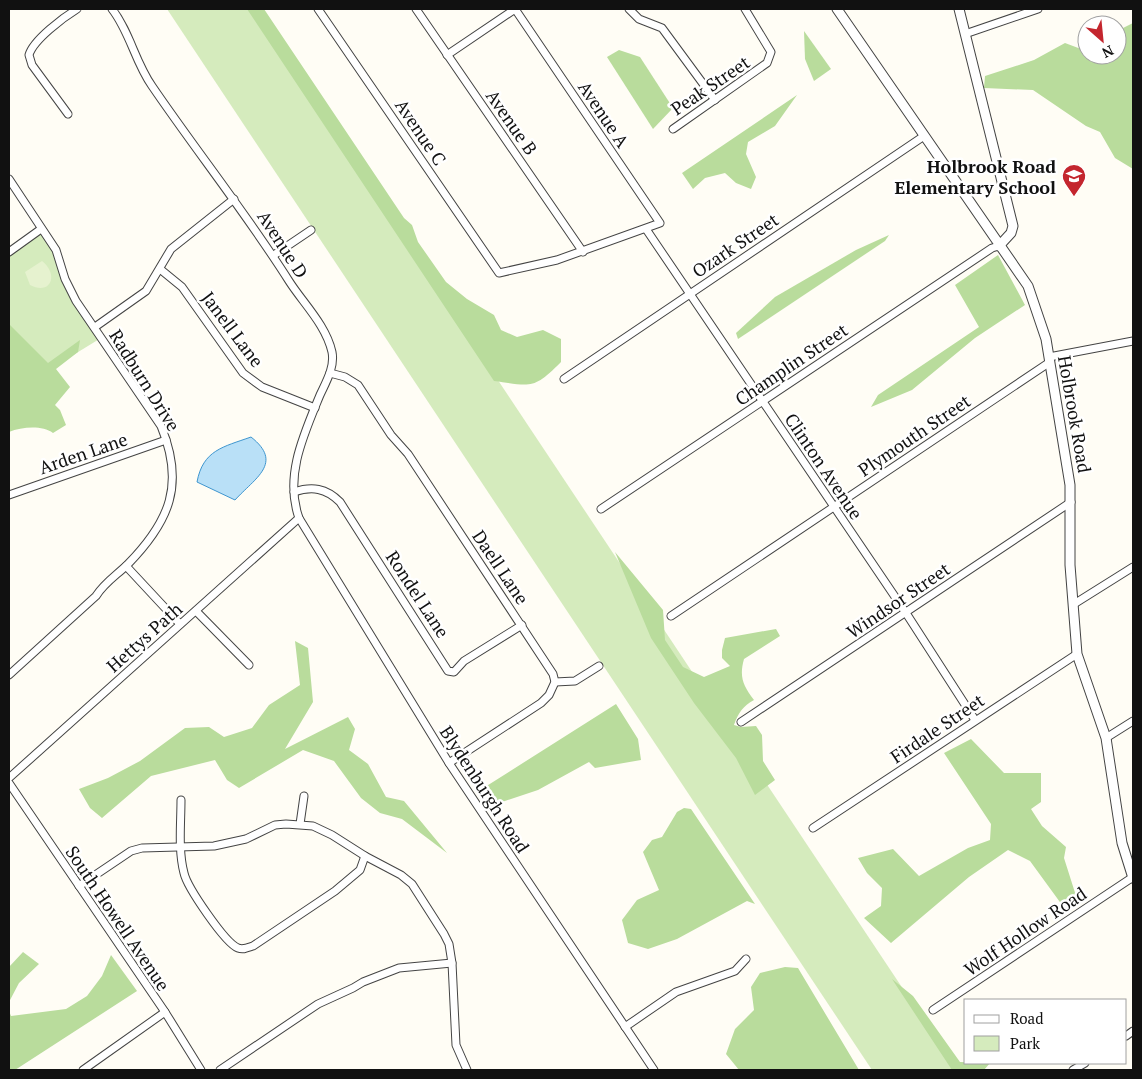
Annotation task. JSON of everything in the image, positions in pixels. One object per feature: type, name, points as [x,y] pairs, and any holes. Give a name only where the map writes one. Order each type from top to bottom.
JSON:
[{"type":"street","points":[[68,114],[32,65],[29,55],[34,46],[62,19],[77,9]]},
{"type":"street","name":"Avenue D","points":[[112,9],[121,21],[150,83],[274,255],[324,334],[332,353],[330,373],[295,462],[294,492],[299,518]]},
{"type":"street","name":"Avenue C","points":[[318,9],[499,273],[558,260],[583,252]]},
{"type":"street","name":"Avenue B","points":[[416,9],[583,252]]},
{"type":"street","points":[[447,55],[515,9]]},
{"type":"street","name":"Avenue A","points":[[515,9],[660,222],[646,230]]},
{"type":"street","points":[[629,9],[639,19],[662,28],[715,100]]},
{"type":"street","name":"Peak Street","points":[[673,129],[764,67],[770,58],[771,52],[744,9]]},
{"type":"street","name":"Holbrook Road","points":[[837,9],[1028,286],[1041,323],[1049,359],[1072,502],[1070,565],[1076,654],[1106,738],[1122,843],[1133,877]]},
{"type":"street","points":[[959,9],[1013,226],[1011,233],[999,246]]},
{"type":"street","points":[[964,34],[1038,9]]},
{"type":"street","name":"Ozark Street","points":[[564,379],[924,136]]},
{"type":"street","name":"Radburn Drive","points":[[9,179],[56,250],[72,294],[161,426],[173,474],[167,510],[151,540],[126,566],[110,579],[96,596],[28,660],[9,675]]},
{"type":"street","points":[[95,327],[146,292],[171,249],[234,199]]},
{"type":"street","points":[[9,252],[41,229]]},
{"type":"street","points":[[274,255],[311,230]]},
{"type":"street","points":[[583,252],[646,230]]},
{"type":"street","name":"Clinton Avenue","points":[[646,230],[763,400],[833,508],[906,613],[975,720]]},
{"type":"street","name":"Champlin Street","points":[[601,509],[992,248],[999,246]]},
{"type":"street","name":"Janell Lane","points":[[160,269],[182,286],[243,373],[262,387],[315,408]]},
{"type":"street","points":[[1049,359],[1133,341]]},
{"type":"street","name":"Plymouth Street","points":[[671,616],[833,508],[1049,359]]},
{"type":"street","name":"Daell Lane","points":[[330,373],[352,380],[363,392],[391,435],[408,454],[522,625],[550,668],[555,682]]},
{"type":"street","name":"Arden Lane","points":[[9,495],[166,440]]},
{"type":"street","name":"Rondel Lane","points":[[294,492],[304,489],[321,489],[340,502],[448,670],[454,672],[464,661],[522,625]]},
{"type":"street","name":"Windsor Street","points":[[741,722],[1072,502]]},
{"type":"street","name":"Hettys Path","points":[[9,778],[299,518]]},
{"type":"street","name":"Blydenburgh Road","points":[[299,518],[449,763],[654,1070]]},
{"type":"street","points":[[126,566],[180,624]]},
{"type":"street","points":[[1074,604],[1133,567]]},
{"type":"street","points":[[196,611],[249,665]]},
{"type":"street","name":"Firdale Street","points":[[813,828],[1076,654]]},
{"type":"street","points":[[449,763],[541,703],[549,694],[555,682],[574,681],[599,666]]},
{"type":"street","points":[[1106,738],[1133,721]]},
{"type":"street","name":"South Howell Avenue","points":[[9,783],[165,1012],[201,1070]]},
{"type":"street","points":[[300,824],[304,796]]},
{"type":"street","points":[[181,800],[181,847],[184,876],[230,943],[237,948],[245,949],[336,890],[360,870],[364,856]]},
{"type":"street","points":[[79,886],[131,851],[156,847],[214,846],[246,839],[275,826],[300,824],[313,826],[332,835],[364,856],[401,875],[412,884],[444,934],[449,944],[452,963],[456,1045],[467,1070]]},
{"type":"street","name":"Wolf Hollow Road","points":[[933,1010],[1133,877]]},
{"type":"street","points":[[625,1027],[676,992],[735,971],[746,959]]},
{"type":"street","points":[[220,1070],[318,1004],[362,982],[399,968],[452,963]]},
{"type":"street","points":[[82,1070],[165,1012]]},
{"type":"green space","points":[[167,9],[251,9],[957,1070],[872,1070]]},
{"type":"green space","points":[[247,9],[264,9],[404,218],[412,225],[418,242],[446,282],[467,299],[494,315],[501,330],[517,337],[543,330],[561,339],[561,362],[538,382],[525,385],[494,381]]},
{"type":"green space","points":[[1133,23],[1133,169],[1115,158],[1100,132],[1086,126],[1033,90],[984,88],[985,76],[1034,60],[1065,43],[1077,48],[1077,65],[1127,65],[1127,26]]},
{"type":"green space","points":[[804,31],[831,69],[814,81],[805,59]]},
{"type":"green space","points":[[619,50],[640,57],[673,108],[653,129],[607,57]]},
{"type":"green space","points":[[797,95],[775,126],[748,142],[746,154],[756,177],[751,189],[736,183],[725,173],[705,178],[693,189],[682,173]]},
{"type":"green space","points":[[41,232],[56,250],[65,279],[101,338],[52,368],[9,328],[9,255]]},
{"type":"green space","points":[[889,235],[885,241],[738,339],[736,333],[775,297],[856,250]]},
{"type":"green space","points":[[998,255],[1025,305],[975,338],[912,390],[871,407],[878,395],[979,327],[955,285]]},
{"type":"green space","points":[[42,261],[47,266],[51,277],[48,286],[37,288],[30,285],[25,272]]},
{"type":"green space","points":[[9,324],[48,363],[80,340],[78,352],[56,369],[70,387],[55,405],[60,410],[66,425],[53,433],[48,430],[32,428],[9,432]]},
{"type":"green space","points":[[615,552],[663,610],[665,640],[683,667],[704,677],[730,666],[722,658],[725,638],[776,629],[780,636],[744,659],[743,681],[754,700],[741,710],[734,725],[741,727],[756,726],[762,735],[763,761],[775,780],[755,795],[736,758],[694,703],[651,638]]},
{"type":"green space","points":[[295,641],[308,648],[313,702],[285,749],[348,717],[355,729],[349,750],[368,764],[386,797],[404,801],[447,853],[402,819],[380,813],[361,798],[334,761],[303,750],[239,788],[227,780],[215,760],[151,776],[102,818],[90,808],[79,789],[108,778],[140,761],[185,728],[209,727],[224,737],[252,728],[269,705],[300,685]]},
{"type":"green space","points":[[616,704],[638,739],[641,760],[595,768],[589,762],[538,790],[499,803],[485,787]]},
{"type":"green space","points":[[971,739],[1004,773],[1041,773],[1041,802],[1031,809],[1042,826],[1066,847],[1064,858],[1077,899],[1065,909],[1030,861],[1008,850],[969,877],[891,943],[864,918],[881,906],[882,888],[867,873],[858,858],[893,849],[919,876],[968,848],[990,840],[991,824],[944,753]]},
{"type":"green space","points":[[684,808],[691,809],[755,904],[747,901],[677,939],[648,949],[628,943],[622,920],[637,900],[659,890],[643,852],[652,840],[662,837],[677,812]]},
{"type":"green space","points":[[23,952],[39,964],[19,983],[9,1002],[9,967]]},
{"type":"green space","points":[[111,955],[137,991],[15,1070],[9,1070],[9,1011],[11,1016],[66,1009],[87,996],[102,976]]},
{"type":"green space","points":[[785,967],[798,968],[859,1070],[739,1070],[726,1054],[735,1029],[754,1010],[751,987],[760,973]]},
{"type":"green space","points":[[892,979],[913,996],[960,1062],[964,1062],[964,1064],[989,1064],[984,1070],[952,1070]]},
{"type":"water","points":[[251,437],[261,446],[266,463],[258,477],[235,500],[197,482],[200,471],[209,456],[223,447]]},
{"type":"place","name":"Holbrook Road Elementary School","points":[[1074,197]]}]
